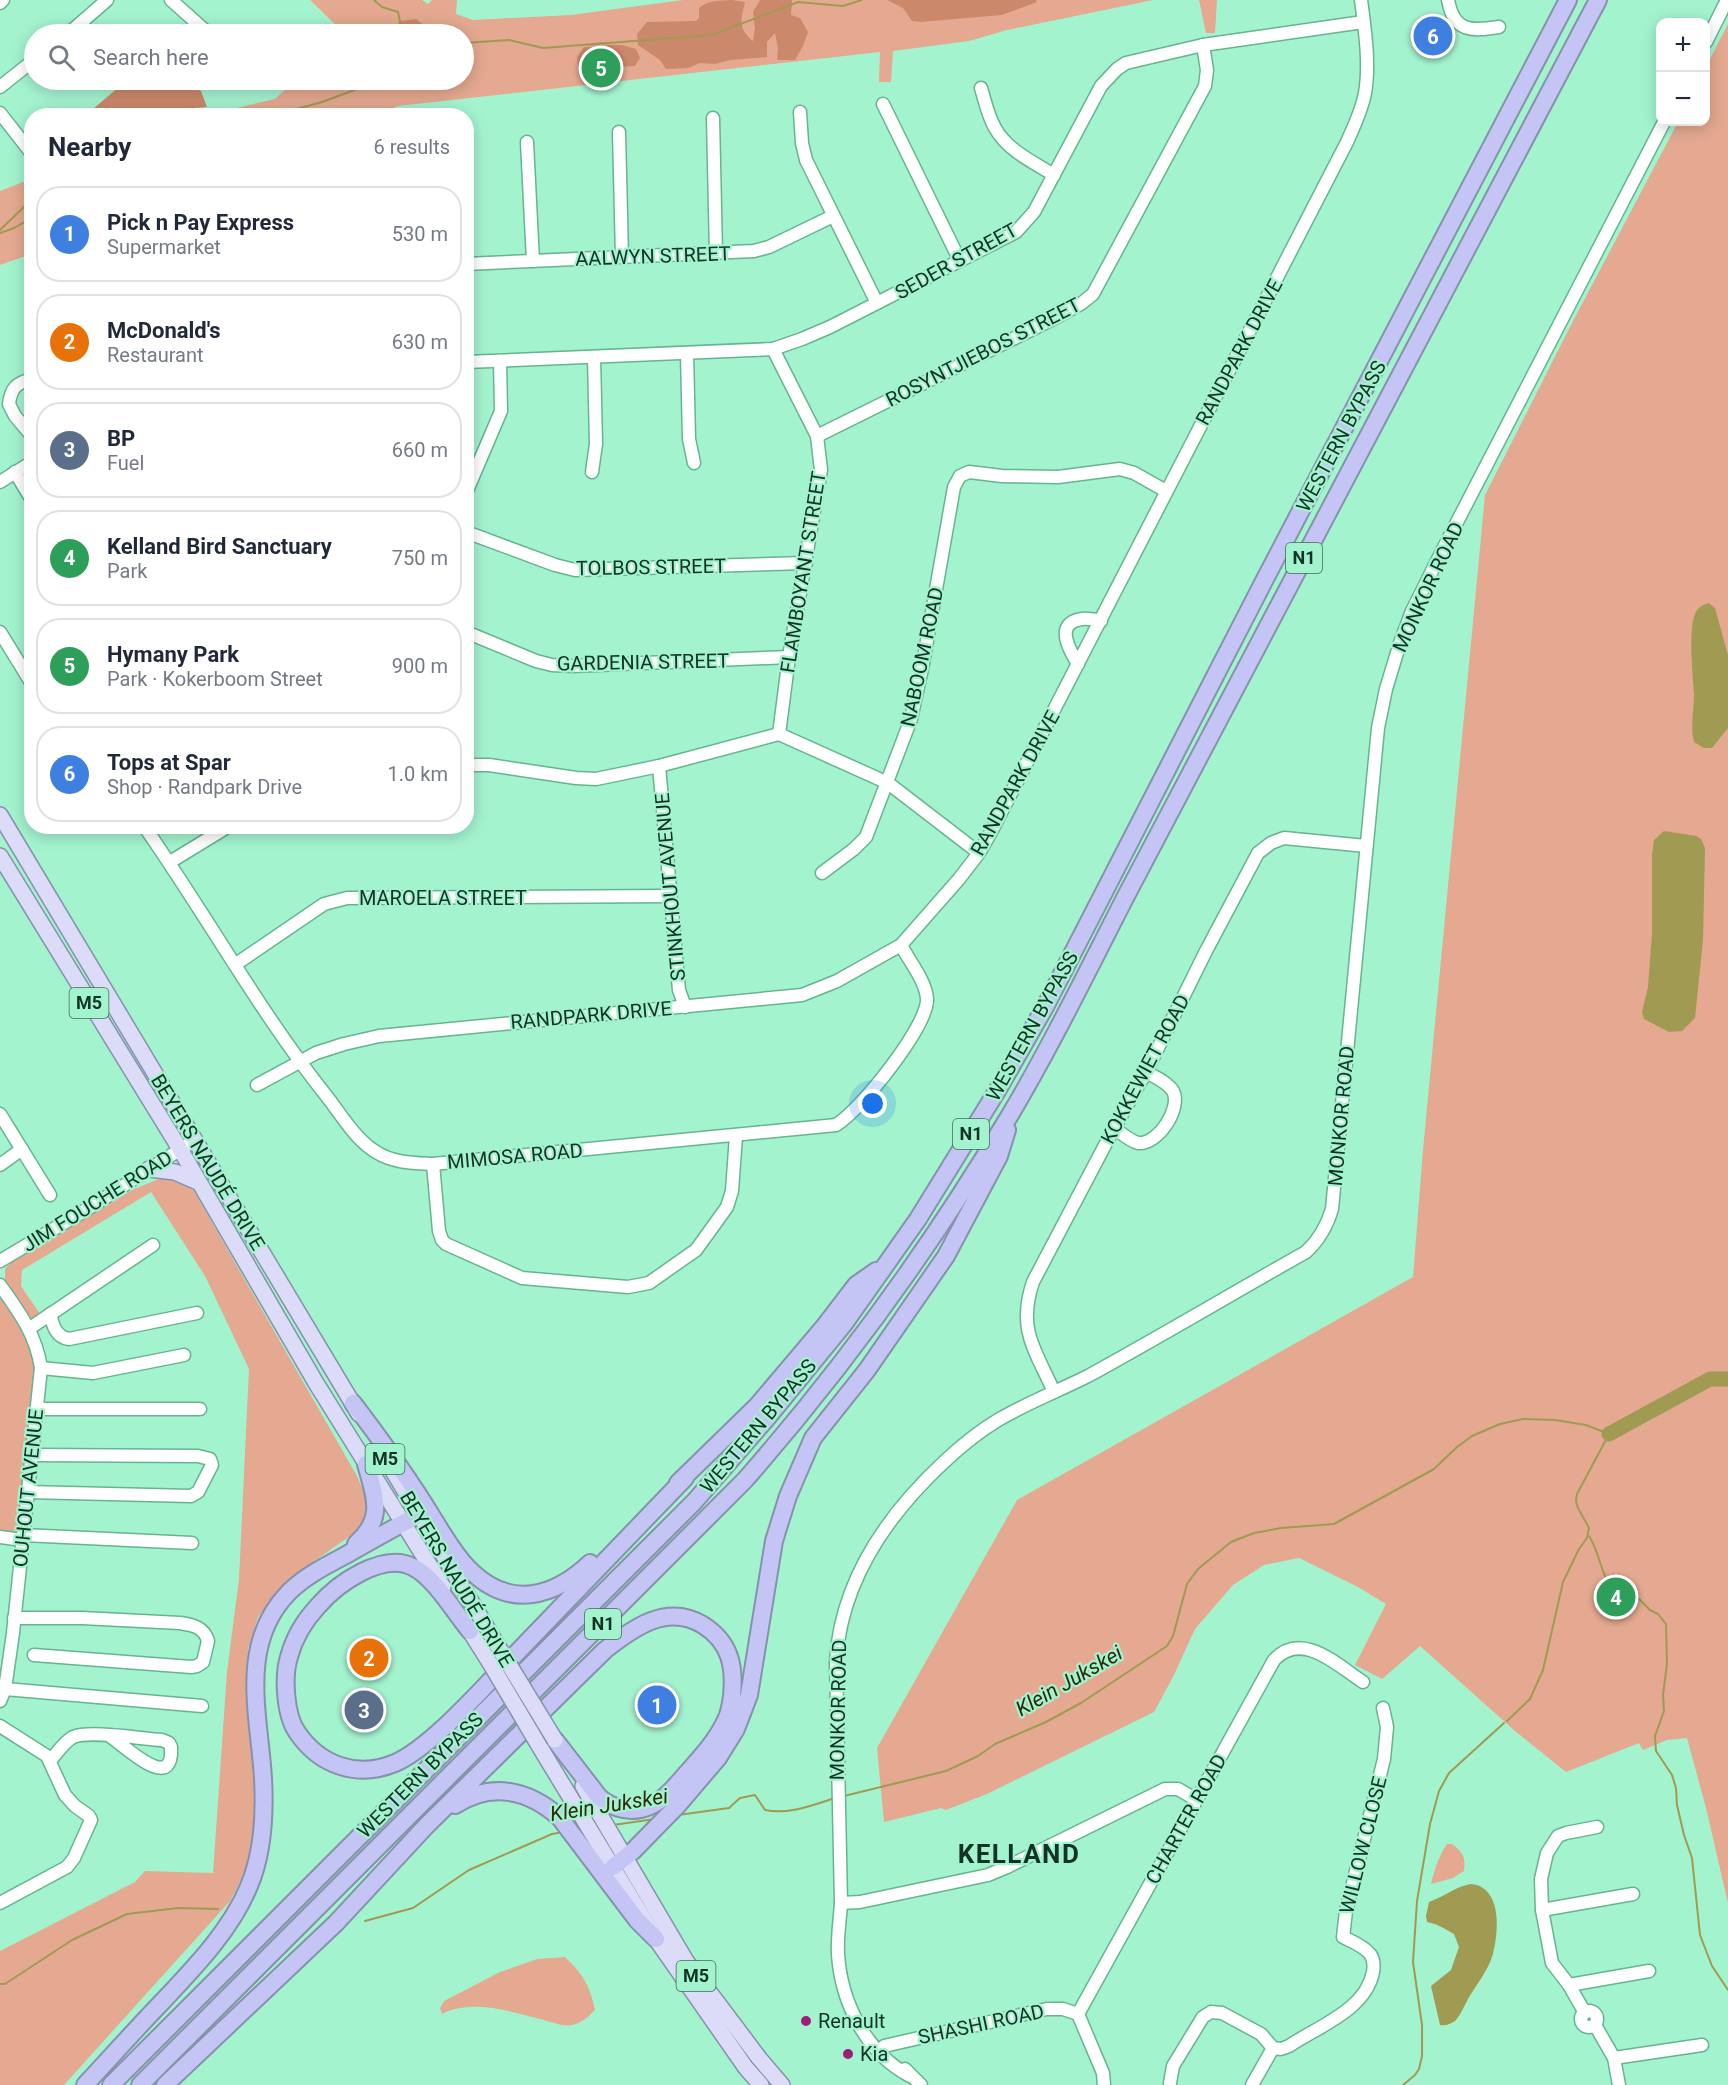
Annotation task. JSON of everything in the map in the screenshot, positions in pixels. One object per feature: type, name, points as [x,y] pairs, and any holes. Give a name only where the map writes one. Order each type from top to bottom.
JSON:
[{"type":"highway","name":"WESTERN BYPASS","points":[[111,2085],[694,1502],[844,1324],[918,1219],[958,1158],[1045,1007],[1264,581],[1568,0]]},
{"type":"highway","name":"WESTERN BYPASS","points":[[140,2085],[746,1480],[843,1360],[897,1287],[1010,1115],[1073,1000],[1598,0]]},
{"type":"highway","points":[[619,1862],[670,1814],[707,1772],[736,1729],[749,1695],[774,1540],[788,1496],[813,1438],[867,1370],[946,1256],[999,1156],[1010,1115]]},
{"type":"highway","points":[[470,1631],[430,1580],[413,1567],[395,1563],[378,1565],[360,1572],[319,1605],[303,1626],[293,1646],[288,1659],[287,1703],[295,1729],[306,1745],[318,1756],[343,1769],[371,1770],[396,1763],[412,1753],[443,1727],[485,1686],[757,1406],[856,1285],[883,1268]]},
{"type":"highway","points":[[353,1402],[403,1471],[462,1562],[484,1583],[503,1592],[533,1595],[562,1585],[582,1570],[685,1478]]},
{"type":"highway","points":[[334,1562],[364,1536],[374,1521],[375,1498],[366,1464]]},
{"type":"highway","points":[[85,2085],[207,1952],[226,1927],[250,1885],[260,1848],[264,1800],[254,1692],[257,1652],[268,1622],[290,1591],[334,1562],[410,1519]]},
{"type":"highway","points":[[165,2085],[336,1923],[427,1825],[605,1650],[631,1630],[649,1621],[681,1616],[690,1618],[712,1631],[728,1651],[734,1672],[726,1721],[704,1754],[660,1801],[634,1810],[622,1809],[606,1803],[555,1740]]},
{"type":"highway","points":[[427,1825],[460,1802],[477,1794],[505,1791],[534,1799],[560,1818],[637,1920],[657,1939]]},
{"type":"main road","name":"BEYERS NAUDÉ DRIVE","points":[[0,814],[353,1402],[410,1519],[470,1631],[496,1658],[535,1739],[686,1961],[782,2085]]},
{"type":"main road","name":"BEYERS NAUDÉ DRIVE","points":[[0,856],[180,1149],[366,1464],[410,1519],[496,1658],[555,1740],[657,1939],[746,2068],[761,2085]]},
{"type":"main road","points":[[149,1169],[175,1172],[198,1182]]},
{"type":"street","points":[[79,24],[106,0]]},
{"type":"street","points":[[171,0],[198,24]]},
{"type":"street","name":"RANDPARK DRIVE","points":[[257,1085],[300,1061],[345,1044],[379,1036],[685,1007],[812,992],[837,981],[901,945],[979,853],[1347,142],[1361,109],[1366,87],[1361,0]]},
{"type":"street","points":[[1448,0],[1456,21],[1465,28],[1475,30],[1499,27]]},
{"type":"street","points":[[1710,34],[1727,0]]},
{"type":"street","name":"SEDER STREET","points":[[474,362],[773,349],[802,339],[1009,237],[1021,227],[1034,212],[1101,86],[1126,63],[1203,45],[1364,22]]},
{"type":"street","name":"ROSYNTJIEBOS STREET","points":[[817,436],[1066,312],[1093,294],[1205,86],[1207,70],[1203,45]]},
{"type":"street","points":[[0,87],[24,68]]},
{"type":"street","points":[[981,88],[991,120],[1000,136],[1020,154],[1053,175]]},
{"type":"street","points":[[883,104],[960,261]]},
{"type":"street","points":[[800,112],[803,152],[877,303]]},
{"type":"street","points":[[0,113],[24,144]]},
{"type":"street","points":[[713,118],[716,254]]},
{"type":"street","name":"MONKOR ROAD","points":[[921,2085],[877,2050],[854,2015],[846,1997],[839,1962],[841,1903],[837,1788],[837,1642],[849,1595],[862,1565],[885,1527],[926,1479],[971,1438],[998,1420],[1087,1376],[1306,1252],[1326,1227],[1332,1209],[1375,750],[1382,705],[1394,659],[1408,622],[1441,553],[1662,126]]},
{"type":"street","points":[[619,132],[622,257]]},
{"type":"street","points":[[527,142],[533,261]]},
{"type":"street","name":"AALWYN STREET","points":[[474,264],[716,254],[762,249],[833,216]]},
{"type":"street","name":"FLAMBOYANT STREET","points":[[773,349],[817,436],[821,470],[789,657],[779,734]]},
{"type":"street","points":[[687,354],[689,439],[694,463]]},
{"type":"street","points":[[592,472],[596,444],[594,357]]},
{"type":"street","points":[[474,474],[501,411],[500,361]]},
{"type":"street","points":[[24,381],[14,387],[9,404],[24,427]]},
{"type":"street","points":[[0,482],[24,467]]},
{"type":"street","name":"NABOOM ROAD","points":[[822,873],[866,837],[911,719],[918,692],[954,487],[960,476],[969,472],[1036,478],[1120,469],[1134,473],[1166,491]]},
{"type":"street","points":[[15,472],[24,487]]},
{"type":"street","name":"TOLBOS STREET","points":[[474,535],[555,565],[575,570],[806,563]]},
{"type":"street","points":[[1078,664],[1066,645],[1065,633],[1071,624],[1081,619],[1101,621]]},
{"type":"street","points":[[0,632],[24,671]]},
{"type":"street","name":"GARDENIA STREET","points":[[474,635],[536,661],[552,665],[789,657]]},
{"type":"street","points":[[474,765],[489,765],[585,779],[603,778],[659,766],[779,734],[888,783],[979,853]]},
{"type":"street","name":"STINKHOUT AVENUE","points":[[659,766],[679,990],[685,1007]]},
{"type":"street","name":"MIMOSA ROAD","points":[[150,834],[300,1061],[363,1141],[375,1152],[398,1161],[433,1164],[836,1125],[850,1114],[875,1087],[920,1021],[927,1003],[922,984],[901,945]]},
{"type":"street","points":[[170,862],[216,834]]},
{"type":"street","name":"KOKKEWIET ROAD","points":[[1054,1392],[1029,1337],[1026,1316],[1027,1299],[1042,1263],[1146,1072],[1258,853],[1271,843],[1284,838],[1366,846]]},
{"type":"street","name":"MAROELA STREET","points":[[236,964],[324,904],[347,898],[670,897]]},
{"type":"street","points":[[1114,1128],[1138,1143],[1153,1140],[1158,1136],[1176,1100],[1169,1087],[1146,1072]]},
{"type":"street","points":[[0,1114],[50,1195]]},
{"type":"street","points":[[433,1164],[439,1231],[446,1244],[522,1278],[634,1286],[655,1279],[688,1256],[718,1221],[731,1198],[736,1136]]},
{"type":"street","name":"JIM FOUCHE ROAD","points":[[0,1261],[89,1208],[194,1140]]},
{"type":"street","points":[[0,1165],[22,1149]]},
{"type":"street","points":[[30,1328],[153,1245]]},
{"type":"street","name":"OUHOUT AVENUE","points":[[0,1285],[30,1328],[38,1349],[40,1368],[14,1618],[2,1695]]},
{"type":"street","points":[[50,1314],[59,1335],[69,1338],[197,1313]]},
{"type":"street","points":[[40,1368],[93,1373],[184,1355]]},
{"type":"street","points":[[36,1409],[200,1409]]},
{"type":"street","points":[[27,1492],[191,1496],[198,1492],[212,1465],[210,1459],[198,1456],[31,1455]]},
{"type":"street","points":[[0,1537],[192,1543]]},
{"type":"street","points":[[14,1618],[82,1618],[180,1623],[202,1629],[208,1641],[203,1662],[191,1667],[34,1655]]},
{"type":"street","name":"CHARTER ROAD","points":[[1078,2014],[1274,1660],[1287,1649],[1301,1647],[1311,1650],[1363,1682]]},
{"type":"street","points":[[2,1695],[201,1706]]},
{"type":"street","name":"WILLOW CLOSE","points":[[1273,2048],[1281,2049],[1289,2046],[1344,2012],[1365,1992],[1373,1973],[1373,1960],[1370,1954],[1343,1937],[1346,1911],[1384,1759],[1387,1727],[1383,1708]]},
{"type":"street","points":[[0,1726],[43,1753],[50,1761],[70,1801],[91,1820],[74,1858],[67,1867],[0,1903]]},
{"type":"street","points":[[50,1761],[71,1738],[85,1735],[110,1736],[167,1742],[172,1751],[169,1765],[161,1769],[151,1765],[110,1736]]},
{"type":"street","points":[[841,1903],[861,1902],[988,1875],[1165,1789],[1178,1789],[1197,1800]]},
{"type":"street","points":[[1597,1827],[1566,1833],[1553,1842],[1543,1865],[1542,1910],[1552,1963],[1569,1985],[1585,2013],[1582,2018],[1584,2024],[1589,2027],[1595,2025],[1614,2058],[1619,2085]]},
{"type":"street","points":[[1542,1910],[1633,1894]]},
{"type":"street","name":"MONKOR ROAD","points":[[840,1926],[855,2002],[884,2046],[902,2064],[910,2076]]},
{"type":"street","points":[[1569,1985],[1649,1971]]},
{"type":"street","name":"SHASHI ROAD","points":[[884,2046],[1047,2009],[1063,2009],[1078,2014]]},
{"type":"street","points":[[1170,2084],[1173,2066],[1203,2017],[1211,2012],[1222,2013],[1260,2034],[1273,2048],[1251,2085]]},
{"type":"street","points":[[1078,2014],[1103,2073],[1104,2085]]},
{"type":"street","points":[[1614,2058],[1702,2045]]},
{"type":"shaded area","points":[[310,0],[422,0],[428,4],[432,0],[457,0],[456,14],[473,20],[571,15],[683,0],[1153,0],[1007,30],[969,41],[893,51],[891,82],[879,82],[880,52],[393,108],[236,108],[275,99],[285,90],[474,90],[474,24],[335,24]]},
{"type":"shaded area","points":[[760,0],[792,0],[791,15],[800,18],[808,32],[795,60],[777,60],[778,48],[775,33],[767,42],[767,57],[730,60],[715,64],[700,63],[688,68],[666,69],[660,60],[638,45],[637,34],[647,22],[696,21],[699,18],[699,8],[703,5],[714,1],[745,2],[742,28],[753,41],[755,28],[753,12]]},
{"type":"shaded area","points":[[887,0],[1036,0],[1037,2],[1002,15],[920,22],[912,21],[903,8]]},
{"type":"shaded area","points":[[1199,0],[1217,0],[1215,33],[1206,33]]},
{"type":"shaded area","points":[[416,19],[422,24],[398,24],[401,21]]},
{"type":"shaded area","points":[[1728,24],[1728,1903],[1687,1738],[1667,1740],[1643,1750],[1639,1743],[1566,1772],[1515,1731],[1420,1646],[1382,1679],[1355,1665],[1386,1604],[1358,1587],[1299,1558],[1264,1565],[1233,1585],[1195,1629],[1154,1712],[987,1794],[946,1810],[941,1808],[884,1822],[877,1748],[1017,1500],[1413,1277],[1485,495],[1676,126],[1710,126],[1710,59]]},
{"type":"shaded area","points":[[607,45],[622,45],[636,49],[640,58],[635,66],[615,67],[586,73],[578,67],[577,57],[584,47],[605,48]]},
{"type":"shaded area","points":[[115,90],[199,90],[207,107],[196,108],[94,108]]},
{"type":"shaded area","points":[[24,182],[24,256],[0,265],[0,191]]},
{"type":"shaded area","points":[[1709,603],[1715,608],[1728,655],[1728,728],[1712,748],[1704,748],[1694,742],[1693,736],[1694,694],[1691,642],[1695,614],[1700,607]]},
{"type":"shaded area","points":[[1664,831],[1696,836],[1701,839],[1705,848],[1703,940],[1695,1018],[1682,1031],[1669,1032],[1644,1019],[1642,1012],[1648,987],[1652,934],[1652,855],[1654,840]]},
{"type":"shaded area","points":[[161,1178],[178,1178],[194,1191],[357,1476],[368,1502],[363,1527],[287,1580],[258,1617],[248,1649],[250,1724],[257,1804],[247,1868],[230,1901],[64,2085],[0,2085],[0,1951],[135,1882],[145,1871],[213,1873],[227,1672],[239,1579],[249,1369],[205,1276],[151,1192],[22,1270],[21,1286],[40,1314],[31,1321],[5,1282],[5,1269],[14,1259],[132,1190]]},
{"type":"shaded area","points":[[0,1288],[43,1373],[25,1540],[0,1535]]},
{"type":"shaded area","points":[[1447,1844],[1452,1844],[1461,1853],[1465,1862],[1464,1871],[1453,1878],[1431,1884],[1439,1858]]},
{"type":"shaded area","points":[[1471,1884],[1481,1887],[1493,1901],[1497,1923],[1493,1954],[1458,2018],[1450,2024],[1440,2025],[1431,1986],[1451,1970],[1459,1947],[1454,1934],[1427,1922],[1429,1902]]},
{"type":"shaded area","points":[[565,1957],[585,1981],[595,2010],[579,2023],[564,2025],[503,2010],[478,2007],[465,2007],[442,2014],[440,2008],[444,2001],[500,1972],[537,1959]]},
{"type":"waterway","points":[[374,0],[382,7],[398,12],[401,24]]},
{"type":"waterway","points":[[474,42],[509,40],[543,48],[712,35],[798,2],[843,6],[862,0]]},
{"type":"waterway","points":[[300,108],[354,90]]},
{"type":"waterway","points":[[0,230],[24,207]]},
{"type":"waterway","points":[[0,233],[24,222]]},
{"type":"waterway","name":"Klein Jukskei","points":[[1609,1434],[1710,1379],[1728,1379]]},
{"type":"waterway","name":"Klein Jukskei","points":[[844,1796],[946,1771],[978,1756],[995,1744],[1046,1722],[1081,1703],[1167,1646],[1173,1636],[1187,1584],[1198,1569],[1231,1542],[1254,1533],[1281,1528],[1334,1524],[1434,1469],[1472,1436],[1500,1424],[1523,1419],[1555,1420],[1586,1425],[1609,1434],[1577,1494],[1578,1508],[1589,1528],[1587,1538],[1563,1582],[1543,1670],[1530,1699],[1507,1721]]},
{"type":"waterway","points":[[1589,1536],[1607,1580],[1629,1589],[1666,1624],[1667,1664],[1663,1695],[1664,1711],[1655,1736],[1656,1751],[1672,1775],[1676,1788],[1677,1805],[1692,1858],[1700,1935],[1712,1966],[1728,1990]]},
{"type":"waterway","points":[[1403,2085],[1419,2069],[1422,2056],[1422,2025],[1413,1962],[1417,1901],[1430,1824],[1439,1791],[1449,1773],[1504,1723]]},
{"type":"waterway","name":"Klein Jukskei","points":[[678,1815],[729,1808],[740,1798],[755,1795],[765,1810],[774,1811],[800,1808],[835,1798]]},
{"type":"waterway","name":"Klein Jukskei","points":[[613,1825],[655,1819]]},
{"type":"waterway","name":"Klein Jukskei","points":[[365,1921],[413,1908],[469,1870],[552,1834],[563,1832]]},
{"type":"waterway","name":"Klein Jukskei","points":[[0,1984],[5,1984],[72,1940],[127,1914],[178,1908],[218,1909]]},
{"type":"place","name":"Tops at Spar","points":[[1433,36]]},
{"type":"place","name":"Hymany Park","points":[[601,68]]},
{"type":"place","name":"Kelland Bird Sanctuary","points":[[1616,1597]]},
{"type":"place","name":"McDonald's","points":[[369,1658]]},
{"type":"place","name":"Pick n Pay Express","points":[[657,1705]]},
{"type":"place","name":"BP","points":[[364,1710]]},
{"type":"place","name":"Renault","points":[[806,2021]]},
{"type":"place","name":"Kia","points":[[848,2054]]},
{"type":"district","name":"KELLAND","points":[[1019,1854]]}]
